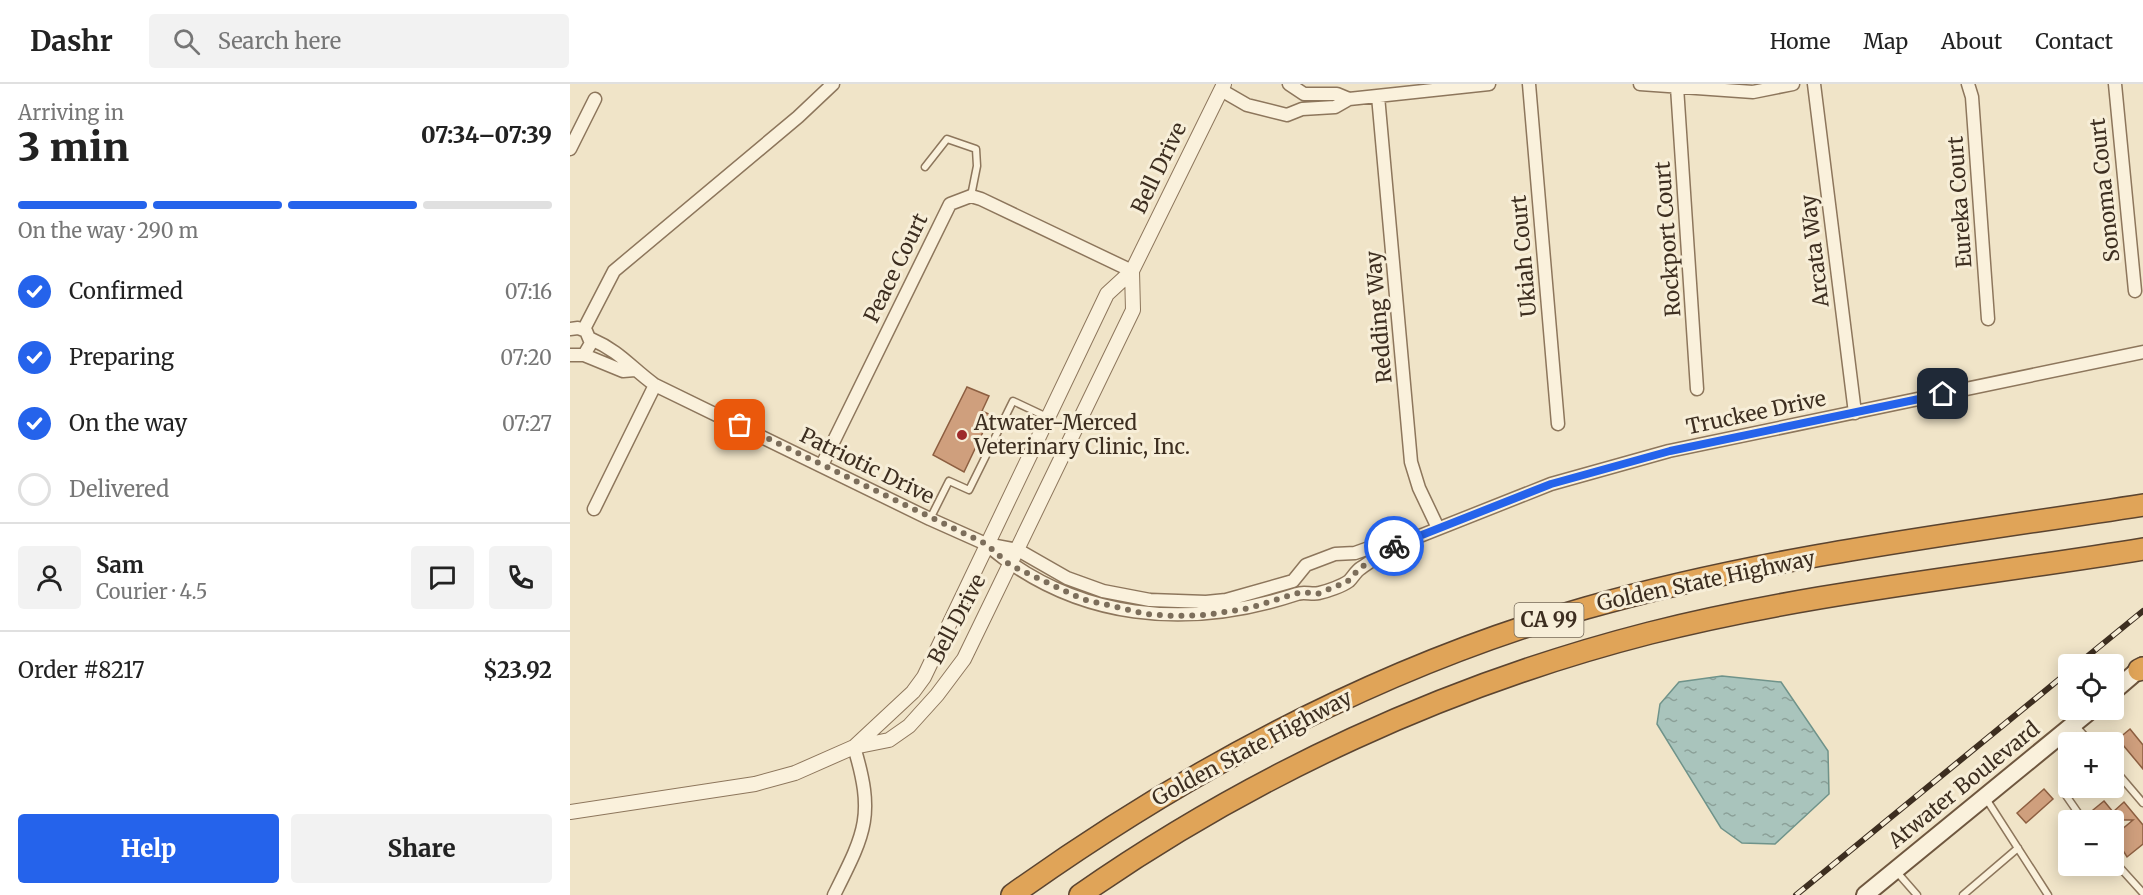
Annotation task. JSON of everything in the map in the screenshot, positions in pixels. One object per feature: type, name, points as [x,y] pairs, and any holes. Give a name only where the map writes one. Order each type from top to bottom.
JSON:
[{"type":"highway","name":"Golden State Highway","points":[[1012,895],[1089,840],[1185,780],[1297,721],[1390,678],[1465,648],[1586,608],[1717,575],[2143,505]]},
{"type":"highway","name":"Golden State Highway","points":[[1080,895],[1155,846],[1257,786],[1372,730],[1544,664],[1653,633],[1782,605],[2138,550]]},
{"type":"main road","points":[[2124,683],[2142,668]]},
{"type":"main road","name":"Atwater Boulevard","points":[[1865,895],[2078,720]]},
{"type":"street","points":[[584,355],[590,348],[587,334],[614,271],[798,117],[833,84]]},
{"type":"street","points":[[1289,84],[1304,94],[1336,94],[1349,99]]},
{"type":"street","points":[[1223,87],[1246,105],[1287,115],[1302,109],[1335,107],[1349,99],[1489,84]]},
{"type":"street","name":"Ukiah Court","points":[[1529,84],[1558,424]]},
{"type":"street","points":[[1640,84],[1753,92],[1793,84]]},
{"type":"street","name":"Arcata Way","points":[[1814,84],[1855,413]]},
{"type":"street","name":"Eureka Court","points":[[1968,84],[1972,97],[1988,319]]},
{"type":"street","name":"Sonoma Court","points":[[2115,84],[2135,291]]},
{"type":"street","name":"Bell Drive","points":[[854,747],[913,692],[924,677],[1107,294],[1132,271],[1223,87]]},
{"type":"street","name":"Rockport Court","points":[[1677,87],[1697,389]]},
{"type":"street","points":[[1302,109],[1306,103],[1304,94]]},
{"type":"street","name":"Redding Way","points":[[1378,96],[1411,462],[1419,488],[1438,528]]},
{"type":"street","points":[[570,149],[595,99]]},
{"type":"street","points":[[971,196],[1132,271]]},
{"type":"street","name":"Peace Court","points":[[822,465],[941,217],[950,204],[960,198],[971,196]]},
{"type":"street","name":"Bell Drive","points":[[570,812],[755,784],[795,773],[854,747],[889,740],[909,726],[937,695],[964,658],[1018,550],[1133,310],[1132,271]]},
{"type":"street","points":[[570,330],[587,334]]},
{"type":"street","name":"Patriotic Drive","points":[[587,334],[622,355],[635,370],[655,385],[986,544]]},
{"type":"street","name":"Truckee Drive","points":[[986,544],[1018,550],[1083,584],[1129,596],[1250,608],[1301,592],[1317,594],[1347,582],[1360,568],[1374,561],[1386,549],[1572,478],[1670,451],[2143,352]]},
{"type":"street","name":"Patriotic Drive","points":[[570,354],[584,355],[623,370],[635,370]]},
{"type":"street","points":[[594,509],[655,385]]},
{"type":"street","name":"Truckee Drive","points":[[986,544],[1010,565],[1082,599],[1125,610],[1174,616],[1226,605],[1293,581],[1306,566],[1335,554],[1355,553],[1369,548],[1386,549]]},
{"type":"street","points":[[1335,554],[1347,558],[1351,564],[1347,582]]},
{"type":"street","points":[[1306,566],[1305,583],[1317,594]]},
{"type":"street","points":[[1125,610],[1129,596]]},
{"type":"street","points":[[834,895],[860,841],[865,822],[867,800],[854,747]]},
{"type":"lane","points":[[925,167],[947,139],[976,149],[977,166],[971,196]]},
{"type":"lane","points":[[930,519],[949,481],[969,490],[1013,401],[1048,417]]},
{"type":"lane","points":[[2073,724],[2081,732]]},
{"type":"lane","points":[[2124,781],[2143,803]]},
{"type":"lane","points":[[1985,796],[2048,895]]},
{"type":"lane","points":[[1963,895],[2018,848]]},
{"type":"lane","points":[[1895,870],[1917,895]]},
{"type":"lane","points":[[2124,872],[2143,893]]},
{"type":"water","points":[[1722,676],[1781,682],[1828,751],[1829,794],[1775,844],[1742,843],[1721,828],[1657,724],[1660,704],[1679,682]]},
{"type":"building","name":"Atwater-Merced Veterinary Clinic, Inc.","points":[[967,387],[989,396],[982,411],[991,415],[964,472],[933,455]]},
{"type":"building","points":[[2130,729],[2143,745],[2143,769],[2124,746],[2124,734]]},
{"type":"building","points":[[2044,789],[2053,799],[2026,823],[2017,813]]},
{"type":"building","points":[[2104,801],[2111,810],[2093,810]]},
{"type":"building","points":[[2124,802],[2143,825],[2143,844],[2127,857],[2124,852],[2124,828],[2133,820],[2124,820],[2124,810],[2115,810]]},
{"type":"railway","points":[[2090,654],[2143,611]]},
{"type":"railway","points":[[1796,895],[2058,680]]},
{"type":"way so far","points":[[740,425],[930,519],[986,544],[1010,565],[1060,590],[1105,606],[1146,614],[1206,615],[1250,608],[1301,592],[1317,594],[1347,582],[1360,568],[1374,561],[1386,549],[1394,546]]},
{"type":"place","name":"Atwater-Merced Veterinary Clinic, Inc.","points":[[962,435]]},
{"type":"route","points":[[1394,546],[1551,484],[1670,451],[1943,394]]}]
